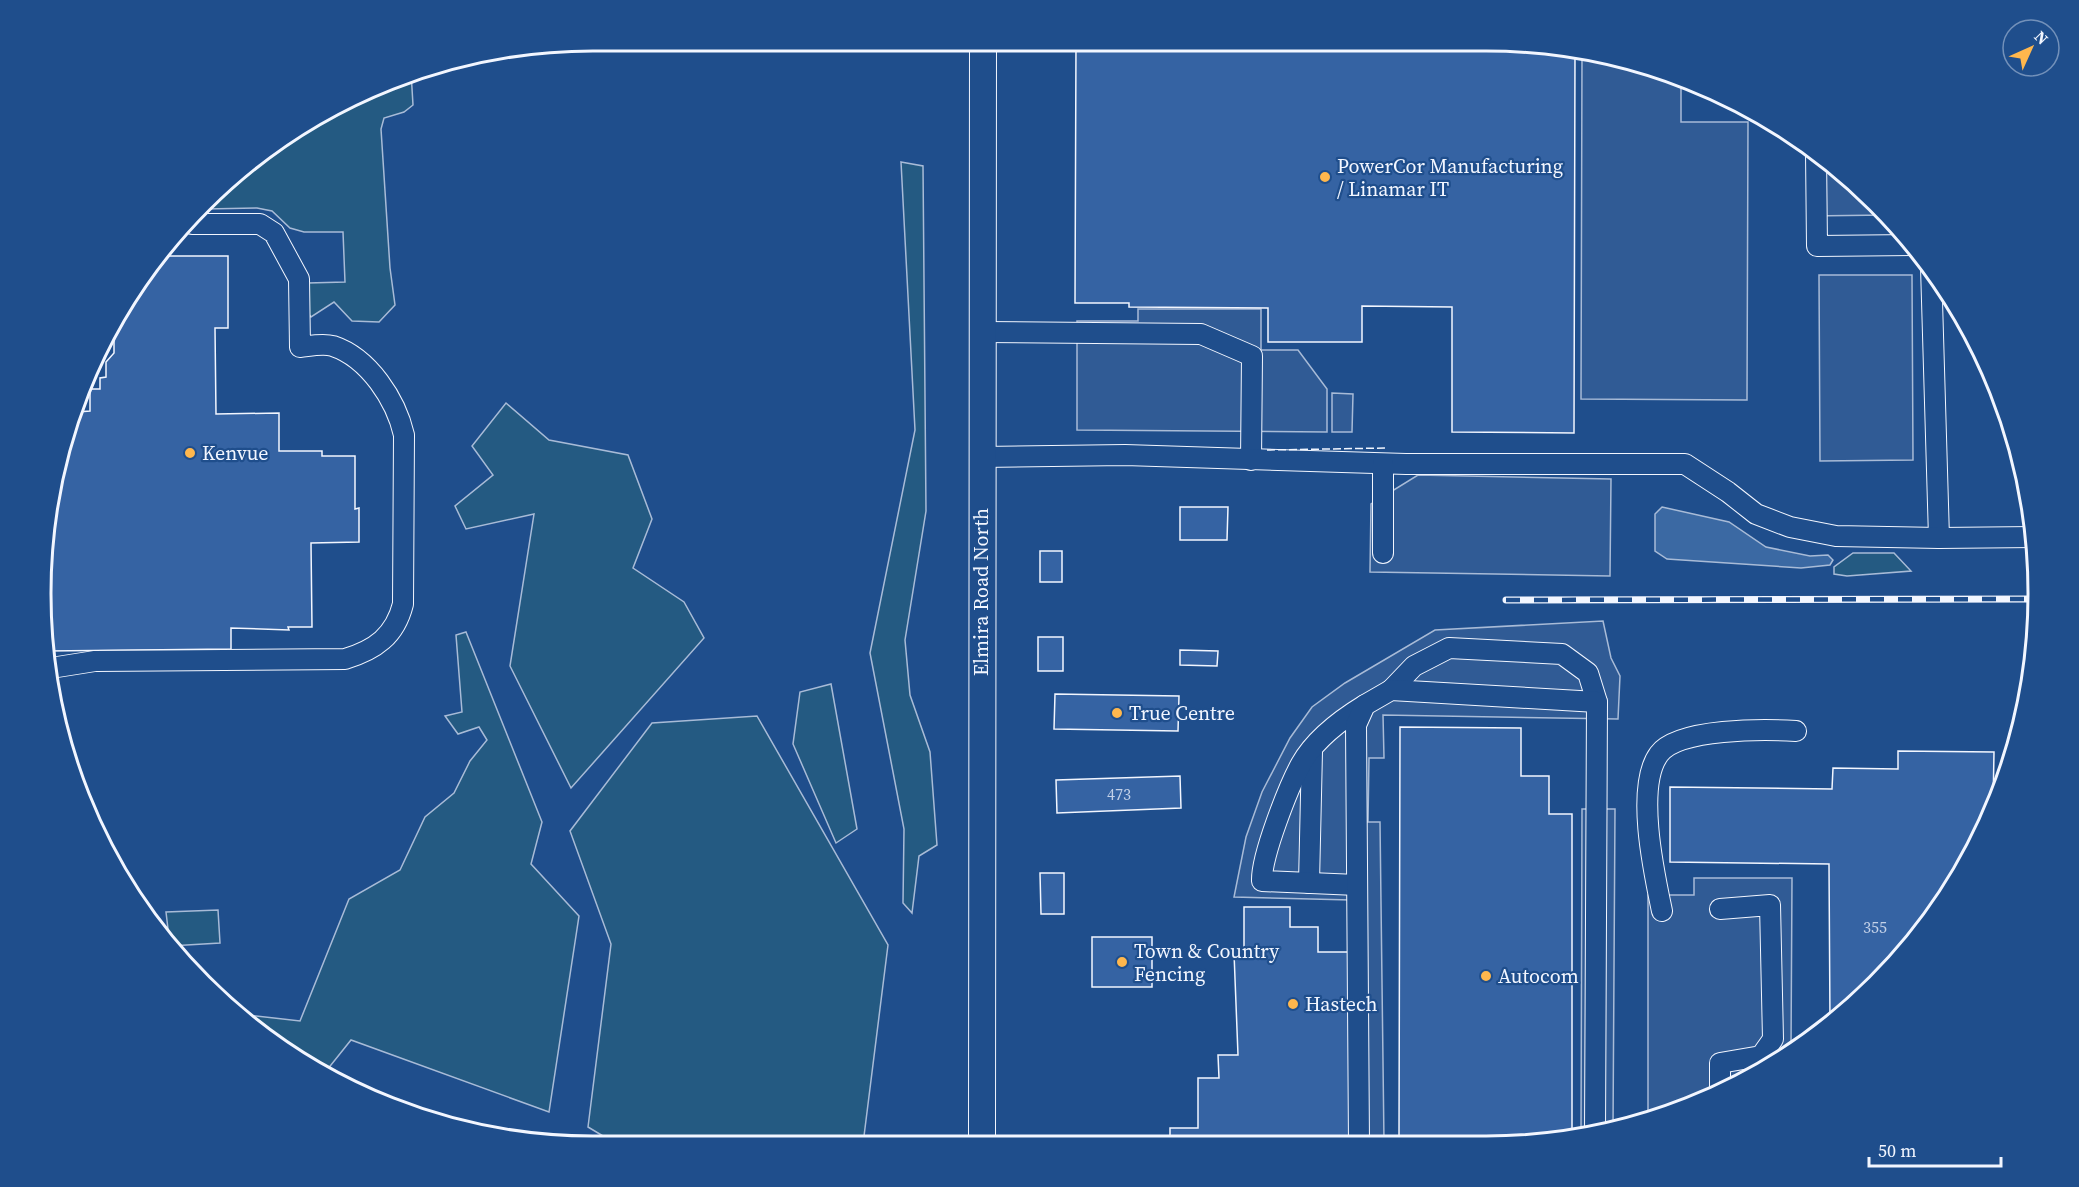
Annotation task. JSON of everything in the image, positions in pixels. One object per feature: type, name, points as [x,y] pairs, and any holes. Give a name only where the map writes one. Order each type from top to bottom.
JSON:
[{"type":"main road","name":"Elmira Road North","points":[[982,1136],[983,51]]},
{"type":"lane","points":[[1816,163],[1817,246],[1901,245]]},
{"type":"lane","points":[[56,667],[95,661],[345,659],[372,649],[392,632],[399,621],[403,604],[404,435],[400,417],[392,402],[364,367],[349,354],[331,345],[300,347],[299,279],[274,233],[260,224],[197,224]]},
{"type":"lane","points":[[1932,284],[1939,538]]},
{"type":"lane","points":[[982,332],[1201,334],[1251,356],[1251,460]]},
{"type":"lane","points":[[981,457],[1125,455],[1383,464],[1685,464],[1728,492],[1756,514],[1790,527],[1836,536],[2025,537]]},
{"type":"lane","points":[[1383,464],[1383,553]]},
{"type":"lane","points":[[1357,885],[1262,881],[1262,872],[1276,827],[1302,762],[1338,722],[1391,690],[1414,666],[1449,648],[1562,654],[1588,674],[1596,702],[1595,1125]]},
{"type":"lane","points":[[1391,690],[1596,702]]},
{"type":"lane","points":[[1359,1136],[1356,725],[1365,705]]},
{"type":"lane","points":[[1662,911],[1651,862],[1647,779],[1659,753],[1682,739],[1751,728],[1796,731]]},
{"type":"lane","points":[[1309,883],[1312,752]]},
{"type":"lane","points":[[1720,909],[1770,905],[1773,1039],[1761,1056],[1720,1063],[1720,1082]]},
{"type":"shaded area","points":[[1582,60],[1626,69],[1681,88],[1681,122],[1748,122],[1747,400],[1581,399]]},
{"type":"shaded area","points":[[412,83],[413,105],[404,112],[384,118],[381,129],[390,268],[395,305],[379,322],[352,321],[334,302],[311,317],[307,312],[308,283],[345,282],[343,232],[304,232],[290,228],[272,211],[257,208],[211,209],[263,163],[292,142],[354,107]]},
{"type":"shaded area","points":[[1808,157],[1874,215],[1809,216]]},
{"type":"shaded area","points":[[901,162],[923,166],[926,511],[905,640],[910,695],[930,752],[937,845],[919,856],[912,913],[903,903],[904,829],[870,653],[915,430]]},
{"type":"shaded area","points":[[1819,275],[1912,275],[1913,460],[1820,461]]},
{"type":"shaded area","points":[[1138,309],[1261,309],[1261,350],[1298,350],[1327,389],[1327,432],[1077,430],[1077,321],[1138,321]]},
{"type":"shaded area","points":[[1332,393],[1353,394],[1352,432],[1332,432]]},
{"type":"shaded area","points":[[506,403],[549,440],[628,455],[652,519],[633,568],[684,602],[704,638],[571,788],[510,666],[534,514],[466,529],[455,506],[493,475],[472,446]]},
{"type":"shaded area","points":[[1418,475],[1611,479],[1610,576],[1370,572],[1371,504]]},
{"type":"shaded area","points":[[1662,507],[1729,522],[1766,547],[1810,556],[1828,555],[1833,560],[1830,565],[1801,568],[1667,559],[1655,551],[1655,514]]},
{"type":"shaded area","points":[[1853,553],[1894,553],[1911,571],[1847,576],[1834,574],[1834,567]]},
{"type":"shaded area","points":[[1603,621],[1611,658],[1620,676],[1618,719],[1383,715],[1384,758],[1369,758],[1368,822],[1380,822],[1384,1136],[1364,1136],[1351,900],[1234,897],[1246,837],[1262,792],[1290,738],[1312,707],[1345,683],[1435,630]]},
{"type":"shaded area","points":[[466,632],[542,822],[531,864],[579,916],[549,1112],[351,1040],[329,1067],[292,1045],[253,1016],[300,1021],[349,899],[400,870],[425,817],[454,793],[470,761],[487,740],[479,727],[458,734],[445,716],[462,712],[456,635]]},
{"type":"shaded area","points":[[831,684],[857,829],[836,843],[793,744],[800,692]]},
{"type":"shaded area","points":[[757,716],[888,945],[864,1136],[603,1136],[588,1127],[611,944],[570,831],[652,723]]},
{"type":"shaded area","points":[[1582,809],[1615,809],[1613,1121],[1581,1127]]},
{"type":"shaded area","points":[[1694,878],[1792,878],[1791,1042],[1725,1080],[1693,1095],[1648,1111],[1648,895],[1694,895]]},
{"type":"shaded area","points":[[218,910],[220,943],[181,945],[168,930],[166,912]]},
{"type":"building","name":"PowerCor Manufacturing / Linamar IT","points":[[1076,51],[1486,51],[1521,52],[1575,59],[1574,433],[1452,432],[1452,307],[1362,306],[1362,342],[1268,342],[1268,308],[1129,307],[1129,303],[1075,303]]},
{"type":"building","name":"Kenvue","points":[[169,256],[228,256],[228,328],[215,328],[216,414],[279,413],[279,451],[322,451],[322,456],[355,456],[355,509],[359,508],[359,542],[311,543],[312,627],[288,627],[289,630],[231,628],[231,649],[55,651],[51,594],[52,558],[61,488],[69,453],[83,412],[90,411],[91,389],[100,389],[100,378],[106,377],[106,362],[114,353],[114,341],[124,322],[142,292]]},
{"type":"building","points":[[1180,507],[1228,507],[1227,540],[1180,540]]},
{"type":"building","points":[[1040,551],[1062,551],[1062,582],[1040,582]]},
{"type":"building","points":[[1038,637],[1063,637],[1063,671],[1038,671]]},
{"type":"building","points":[[1180,650],[1218,651],[1217,666],[1180,665]]},
{"type":"building","name":"True Centre","points":[[1055,694],[1179,696],[1178,731],[1054,729]]},
{"type":"building","name":"Autocom","points":[[1400,727],[1521,728],[1521,776],[1549,776],[1549,814],[1572,814],[1572,1129],[1521,1135],[1399,1136]]},
{"type":"building","points":[[1898,751],[1994,752],[1993,783],[1987,801],[1955,865],[1937,895],[1893,951],[1869,977],[1830,1012],[1829,864],[1670,862],[1670,787],[1832,789],[1833,768],[1898,769]]},
{"type":"building","points":[[1180,776],[1181,808],[1057,813],[1056,780]]},
{"type":"building","points":[[1040,873],[1064,873],[1064,914],[1041,914]]},
{"type":"building","name":"Hastech","points":[[1244,907],[1290,907],[1290,927],[1318,927],[1318,952],[1350,952],[1351,1136],[1170,1136],[1170,1128],[1198,1128],[1198,1078],[1219,1078],[1218,1055],[1238,1055],[1234,953],[1244,953]]},
{"type":"building","name":"Town & Country Fencing","points":[[1092,937],[1152,937],[1152,987],[1092,987]]},
{"type":"railway","points":[[1506,600],[2028,599]]},
{"type":"fence","points":[[1267,450],[1386,448]]},
{"type":"place","name":"PowerCor Manufacturing / Linamar IT","points":[[1325,177]]},
{"type":"place","name":"Kenvue","points":[[190,453]]},
{"type":"place","name":"True Centre","points":[[1117,713]]},
{"type":"place","name":"Town & Country Fencing","points":[[1122,962]]},
{"type":"place","name":"Autocom","points":[[1486,976]]},
{"type":"place","name":"Hastech","points":[[1293,1004]]}]
